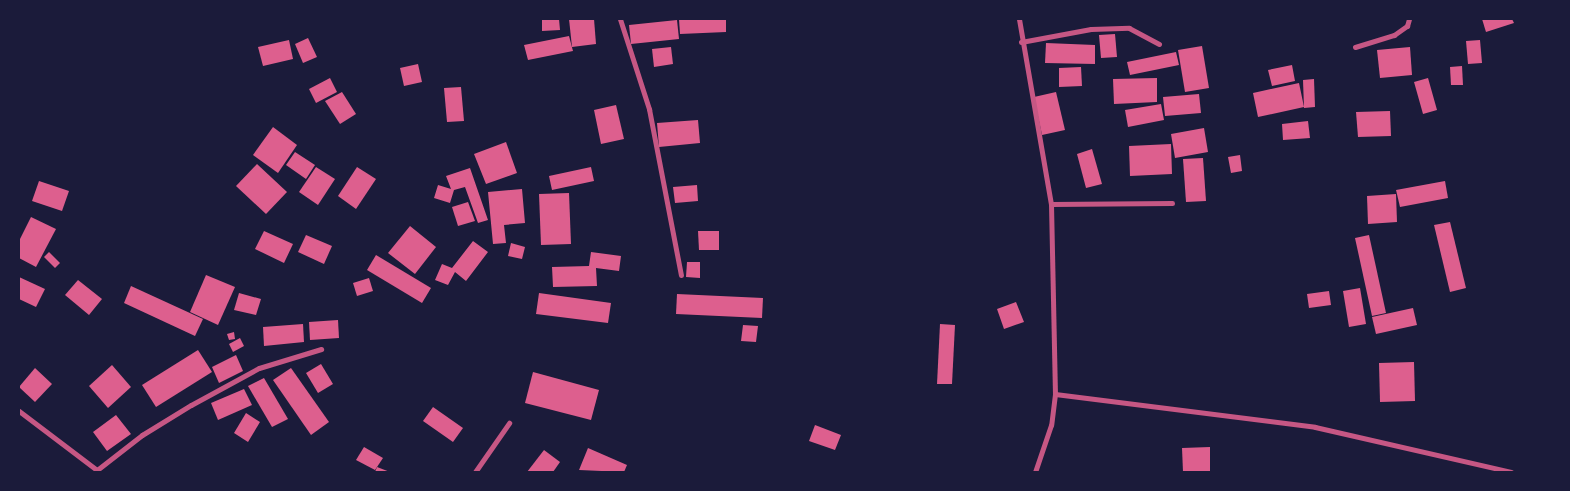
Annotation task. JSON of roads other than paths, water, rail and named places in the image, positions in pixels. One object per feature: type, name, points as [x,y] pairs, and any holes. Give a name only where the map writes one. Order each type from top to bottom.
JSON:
[{"type":"street","points":[[620,19],[650,109],[681,275]]},
{"type":"street","points":[[1019,19],[1021,42],[1051,204],[1055,394],[1051,425],[1035,472]]},
{"type":"street","points":[[1355,47],[1394,35],[1407,26],[1410,19]]},
{"type":"street","points":[[1021,42],[1091,29],[1128,28],[1159,44]]},
{"type":"street","points":[[1051,204],[1172,203]]},
{"type":"street","points":[[19,411],[99,471],[142,435],[199,400],[259,368],[321,349]]},
{"type":"street","points":[[1055,394],[1314,427],[1511,472]]},
{"type":"street","points":[[475,472],[509,422]]}]
